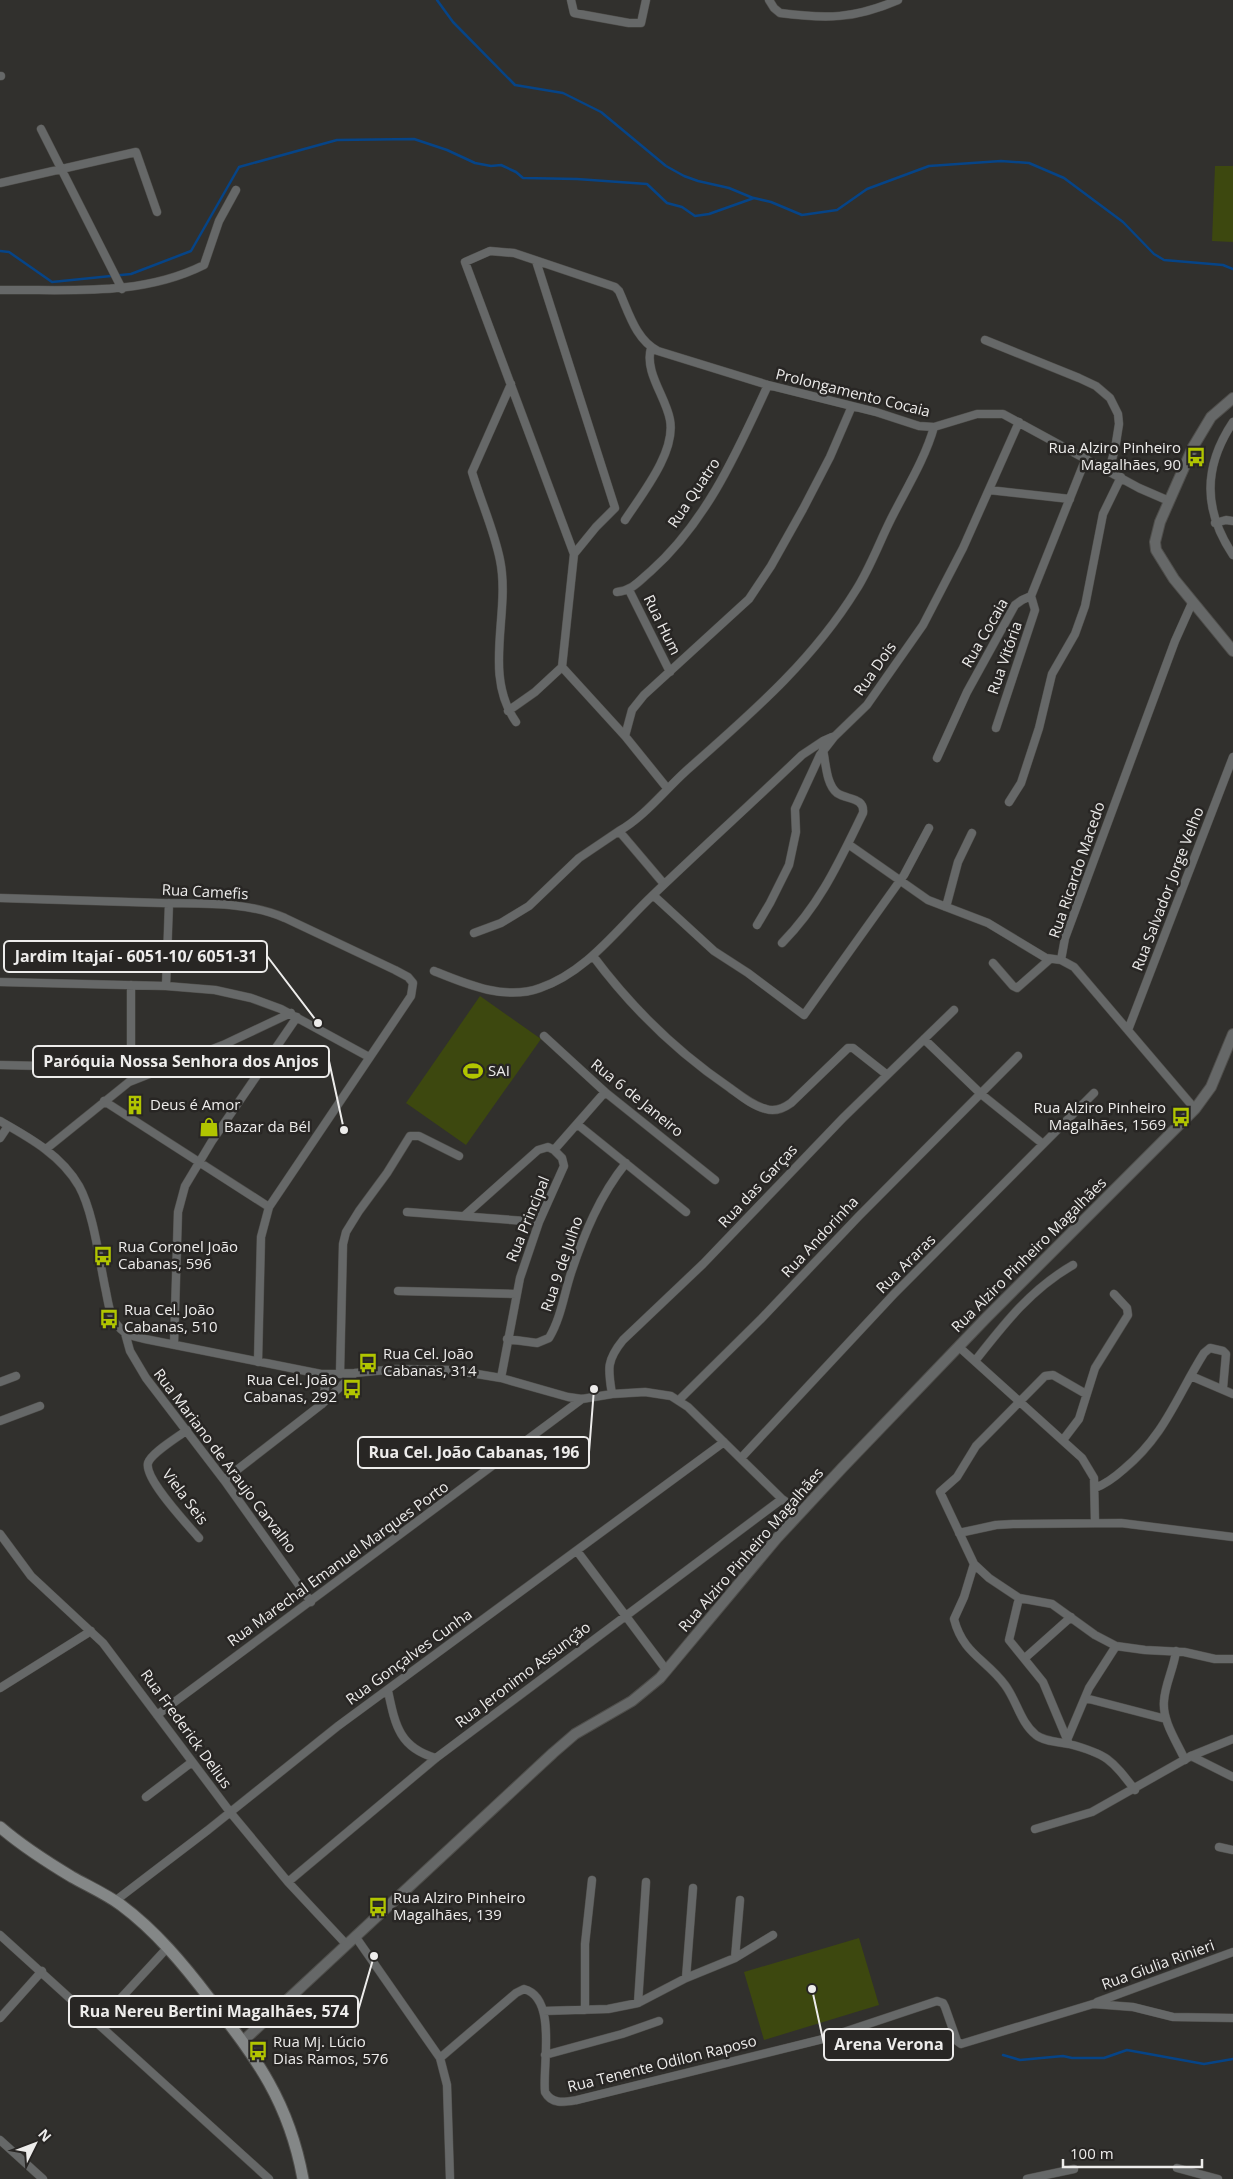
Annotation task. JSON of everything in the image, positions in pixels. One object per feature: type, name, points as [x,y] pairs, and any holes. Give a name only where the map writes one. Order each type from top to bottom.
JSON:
[{"type":"main road","points":[[0,1827],[41,1858],[115,1901],[168,1947],[188,1970],[259,2063],[282,2105],[297,2146],[303,2179]]},
{"type":"street","points":[[571,0],[574,14],[629,24],[642,23],[646,0]]},
{"type":"street","points":[[769,0],[780,13],[834,18],[869,10],[898,0]]},
{"type":"street","points":[[41,129],[120,285]]},
{"type":"street","points":[[0,183],[136,152],[157,212]]},
{"type":"street","points":[[0,290],[162,282],[204,266],[216,228],[236,190]]},
{"type":"street","points":[[508,711],[535,692],[562,666],[574,554],[465,262],[490,251],[514,253],[615,287],[641,338],[651,348],[649,362],[671,422],[667,448],[661,462],[625,520]]},
{"type":"street","points":[[536,261],[615,508],[596,527],[574,554]]},
{"type":"street","points":[[985,340],[1079,378],[1096,386],[1110,398],[1118,414],[1119,424],[1117,443],[1108,470]]},
{"type":"street","name":"Prolongamento Cocaia","points":[[651,348],[768,386],[876,412],[910,424],[934,427],[977,414],[1003,414],[1139,488],[1169,501]]},
{"type":"street","points":[[511,384],[472,472],[500,562],[502,605],[498,648],[500,676],[508,711],[516,722]]},
{"type":"street","name":"Rua Quatro","points":[[629,590],[667,556],[694,524],[733,460],[768,386]]},
{"type":"street","points":[[1233,398],[1210,416],[1192,447],[1156,534],[1156,550],[1192,602],[1233,651]]},
{"type":"street","points":[[626,736],[634,706],[741,607],[771,566],[826,465],[852,406]]},
{"type":"street","name":"Rua Dois","points":[[757,925],[789,865],[796,832],[795,809],[823,750],[834,736],[869,703],[923,625],[950,576],[1019,422]]},
{"type":"street","points":[[1233,422],[1220,443],[1212,467],[1210,482],[1212,514],[1233,555]]},
{"type":"street","points":[[474,932],[501,923],[529,906],[579,858],[632,823],[667,788],[798,668],[850,600],[870,566],[888,524],[927,447],[934,427]]},
{"type":"street","name":"Rua Cocaia","points":[[937,758],[967,692],[1015,605],[1032,596],[1086,458]]},
{"type":"street","points":[[1009,802],[1021,782],[1039,728],[1052,674],[1075,634],[1086,606],[1103,514],[1121,477]]},
{"type":"street","points":[[989,490],[1070,499]]},
{"type":"street","points":[[1215,523],[1226,520],[1233,522]]},
{"type":"street","points":[[616,592],[629,590]]},
{"type":"street","name":"Rua Hum","points":[[629,590],[670,672]]},
{"type":"street","name":"Rua Vitória","points":[[996,728],[1035,610],[1032,596]]},
{"type":"street","name":"Rua Ricardo Macedo","points":[[1192,602],[1187,610],[1065,938],[1062,960],[1074,968],[1195,1109]]},
{"type":"street","points":[[562,666],[626,736],[667,788]]},
{"type":"street","points":[[434,971],[476,987],[518,993],[540,988],[560,978],[593,956],[652,895],[802,755],[834,736]]},
{"type":"street","points":[[782,943],[821,895],[834,874],[863,813],[861,803],[842,796],[834,790],[829,778],[823,750]]},
{"type":"street","name":"Rua Salvador Jorge Velho","points":[[1128,1030],[1233,757]]},
{"type":"street","points":[[652,895],[714,951],[748,972],[804,1015],[900,881],[916,855],[929,828]]},
{"type":"street","points":[[618,831],[664,884]]},
{"type":"street","points":[[946,907],[958,862],[972,833]]},
{"type":"street","points":[[848,844],[915,893],[988,923],[1050,959],[1062,960]]},
{"type":"street","name":"Rua Camefis","points":[[0,898],[246,906],[273,913],[408,977],[413,990],[411,996],[369,1057]]},
{"type":"street","points":[[166,986],[169,903]]},
{"type":"street","points":[[593,956],[624,995],[676,1046],[703,1069],[756,1106],[771,1110],[786,1106],[848,1048],[854,1048],[886,1074]]},
{"type":"street","points":[[994,963],[1017,988],[1050,959]]},
{"type":"street","points":[[0,982],[166,986],[215,990],[251,998],[294,1015],[369,1057],[269,1207],[262,1237],[258,1362]]},
{"type":"street","points":[[131,985],[131,1068]]},
{"type":"street","name":"Rua das Garças","points":[[612,1394],[609,1363],[623,1340],[704,1264],[803,1158],[886,1074],[954,1010]]},
{"type":"street","points":[[46,1150],[129,1082],[294,1015]]},
{"type":"street","points":[[174,1345],[177,1306],[178,1212],[185,1186],[294,1015]]},
{"type":"street","name":"Rua Alziro Pinheiro Magalhães","points":[[243,2041],[553,1753],[575,1734],[645,1691],[667,1671],[801,1512],[959,1347],[1195,1109],[1211,1087],[1233,1034]]},
{"type":"street","name":"Rua 6 de Janeiro","points":[[544,1036],[605,1092],[715,1180]]},
{"type":"street","points":[[924,1039],[982,1094],[1043,1144]]},
{"type":"street","name":"Rua Andorinha","points":[[679,1400],[766,1314],[859,1216],[1018,1056]]},
{"type":"street","points":[[0,1065],[131,1068],[152,1073]]},
{"type":"street","points":[[464,1216],[538,1150],[548,1147],[554,1150],[605,1092]]},
{"type":"street","name":"Rua Araras","points":[[741,1458],[894,1294],[1094,1093]]},
{"type":"street","points":[[104,1101],[269,1207]]},
{"type":"street","name":"Rua Mariano de Araujo Carvalho","points":[[0,1122],[46,1150],[66,1168],[83,1194],[111,1314],[119,1328],[125,1333],[127,1343],[136,1363],[224,1480],[311,1602]]},
{"type":"street","points":[[577,1124],[686,1212]]},
{"type":"street","points":[[0,1138],[8,1126]]},
{"type":"street","points":[[340,1374],[343,1244],[351,1222],[388,1173],[412,1134],[459,1156]]},
{"type":"street","name":"Rua Principal","points":[[501,1378],[516,1294],[539,1222],[564,1166],[562,1158],[554,1150]]},
{"type":"street","name":"Rua 9 de Julho","points":[[507,1339],[537,1343],[548,1338],[557,1320],[570,1274],[583,1240],[602,1198],[626,1163]]},
{"type":"street","points":[[408,1212],[539,1222]]},
{"type":"street","points":[[975,1361],[1007,1319],[1024,1301],[1073,1265]]},
{"type":"street","points":[[398,1291],[516,1294]]},
{"type":"street","points":[[1063,1440],[1079,1419],[1095,1368],[1128,1315],[1127,1308],[1114,1294]]},
{"type":"street","points":[[125,1333],[174,1345],[321,1374],[432,1368],[501,1378],[568,1397],[582,1399],[612,1394],[645,1392],[661,1394],[679,1400],[782,1498],[801,1512]]},
{"type":"street","points":[[959,1347],[1063,1440],[1088,1466],[1094,1478],[1095,1523]]},
{"type":"street","points":[[1095,1488],[1117,1475],[1152,1442],[1170,1415],[1206,1350],[1214,1348],[1223,1351],[1227,1357],[1223,1388]]},
{"type":"street","points":[[224,1480],[322,1404],[355,1373]]},
{"type":"street","points":[[321,1374],[325,1388],[322,1404]]},
{"type":"street","points":[[1086,1394],[1058,1377],[1049,1374],[1038,1382],[976,1446],[957,1477],[940,1492],[974,1564],[989,1578],[1019,1598],[1052,1604],[1095,1635],[1116,1646],[1193,1653],[1215,1659],[1233,1659]]},
{"type":"street","points":[[0,1382],[16,1376]]},
{"type":"street","points":[[1191,1376],[1223,1388],[1233,1394]]},
{"type":"street","name":"Rua Marechal Emanuel Marques Porto","points":[[157,1715],[582,1399]]},
{"type":"street","points":[[0,1421],[40,1406]]},
{"type":"street","name":"Viela Seis","points":[[187,1430],[151,1458],[148,1469],[155,1484],[199,1538]]},
{"type":"street","name":"Rua Gonçalves Cunha","points":[[115,1901],[230,1812],[287,1765],[724,1442]]},
{"type":"street","name":"Rua Jeronimo Assunção","points":[[288,1882],[436,1758],[782,1498]]},
{"type":"street","points":[[959,1533],[996,1525],[1095,1523],[1135,1525],[1233,1537]]},
{"type":"street","name":"Rua Frederick Delius","points":[[0,1534],[31,1576],[91,1631],[120,1664],[230,1812],[288,1882],[346,1944]]},
{"type":"street","points":[[577,1551],[667,1671]]},
{"type":"street","points":[[974,1564],[964,1597],[954,1619],[962,1640],[1007,1687],[1020,1714],[1032,1732],[1038,1736],[1068,1742],[1106,1757],[1119,1769],[1135,1790]]},
{"type":"street","points":[[1019,1598],[1016,1614],[1008,1636],[1011,1643],[1043,1682],[1068,1742]]},
{"type":"street","points":[[1025,1658],[1071,1617]]},
{"type":"street","points":[[0,1688],[91,1631]]},
{"type":"street","points":[[1068,1742],[1089,1688],[1116,1646]]},
{"type":"street","points":[[1176,1651],[1164,1701],[1166,1719],[1188,1758],[1233,1777]]},
{"type":"street","points":[[388,1691],[395,1724],[401,1734],[423,1755],[436,1758]]},
{"type":"street","points":[[1085,1698],[1166,1719]]},
{"type":"street","points":[[1035,1829],[1092,1812],[1135,1790],[1188,1758],[1233,1739]]},
{"type":"street","points":[[146,1797],[192,1762]]},
{"type":"street","points":[[1219,1847],[1233,1850]]},
{"type":"street","points":[[585,2010],[585,1944],[592,1880]]},
{"type":"street","points":[[638,2003],[646,1882]]},
{"type":"street","points":[[686,1978],[693,1888]]},
{"type":"street","points":[[735,1958],[740,1900]]},
{"type":"street","points":[[0,1935],[269,2179]]},
{"type":"street","points":[[543,2011],[608,2009],[638,2003],[686,1978],[735,1958],[773,1935]]},
{"type":"street","points":[[355,1936],[440,2058],[447,2085],[450,2179]]},
{"type":"street","points":[[98,2023],[168,1947]]},
{"type":"street","name":"Rua Giulia Rinieri","points":[[943,2003],[956,2041],[961,2044],[1093,2004],[1233,1952]]},
{"type":"street","points":[[0,2018],[42,1972]]},
{"type":"street","name":"Rua Tenente Odilon Raposo","points":[[440,2058],[520,1990],[524,1989],[530,1992],[543,2011],[547,2034],[545,2092],[554,2101],[564,2102],[805,2044],[844,2033],[933,2002],[943,2003]]},
{"type":"street","points":[[1119,1994],[1122,2006]]},
{"type":"street","points":[[1093,2004],[1145,2009],[1173,2017],[1233,2018]]},
{"type":"street","points":[[545,2055],[614,2037],[659,2022]]},
{"type":"street","points":[[0,2140],[43,2179]]},
{"type":"street","points":[[1177,2168],[1202,2177],[1218,2179]]},
{"type":"street","points":[[1027,2179],[1074,2169]]},
{"type":"green space","points":[[1215,166],[1233,166],[1233,242],[1212,241]]},
{"type":"green space","name":"SAI","points":[[480,996],[541,1039],[466,1145],[406,1103]]},
{"type":"green space","points":[[859,1938],[879,2005],[764,2040],[744,1972]]},
{"type":"waterway","points":[[437,0],[453,22],[515,85],[563,93],[601,112],[666,166],[684,176],[729,188],[753,198]]},
{"type":"waterway","points":[[0,251],[9,252],[52,282],[131,274],[191,251],[239,167],[337,140],[414,139],[447,150],[475,163],[491,166],[501,165],[516,172],[523,178],[577,179],[647,184],[667,203],[682,207],[695,216],[709,214],[754,198],[771,202],[802,215],[837,210],[867,189],[929,166],[1001,161],[1029,163],[1064,178],[1123,222],[1154,254],[1164,260],[1223,265],[1233,269]]},
{"type":"waterway","points":[[1003,2055],[1020,2060],[1063,2056],[1072,2058],[1104,2058],[1127,2050],[1204,2064],[1233,2059]]},
{"type":"place","name":"Rua Alziro Pinheiro Magalhães, 90","points":[[1196,457]]},
{"type":"place","name":"Jardim Itajaí - 6051-10/ 6051-31","points":[[318,1023]]},
{"type":"place","name":"SAI","points":[[473,1071]]},
{"type":"place","name":"Deus é Amor","points":[[135,1105]]},
{"type":"place","name":"Rua Alziro Pinheiro Magalhães, 1569","points":[[1181,1117]]},
{"type":"place","name":"Bazar da Bél","points":[[209,1127]]},
{"type":"place","name":"Paróquia Nossa Senhora dos Anjos","points":[[344,1130]]},
{"type":"place","name":"Rua Coronel João Cabanas, 596","points":[[103,1256]]},
{"type":"place","name":"Rua Cel. João Cabanas, 510","points":[[109,1319]]},
{"type":"place","name":"Rua Cel. João Cabanas, 314","points":[[368,1363]]},
{"type":"place","name":"Rua Cel. João Cabanas, 292","points":[[352,1389]]},
{"type":"place","name":"Rua Cel. João Cabanas, 196","points":[[594,1389]]},
{"type":"place","name":"Rua Alziro Pinheiro Magalhães, 139","points":[[378,1907]]},
{"type":"place","name":"Rua Nereu Bertini Magalhães, 574","points":[[374,1956]]},
{"type":"place","name":"Arena Verona","points":[[812,1989]]},
{"type":"place","name":"Rua Mj. Lúcio Dias Ramos, 576","points":[[258,2051]]}]
